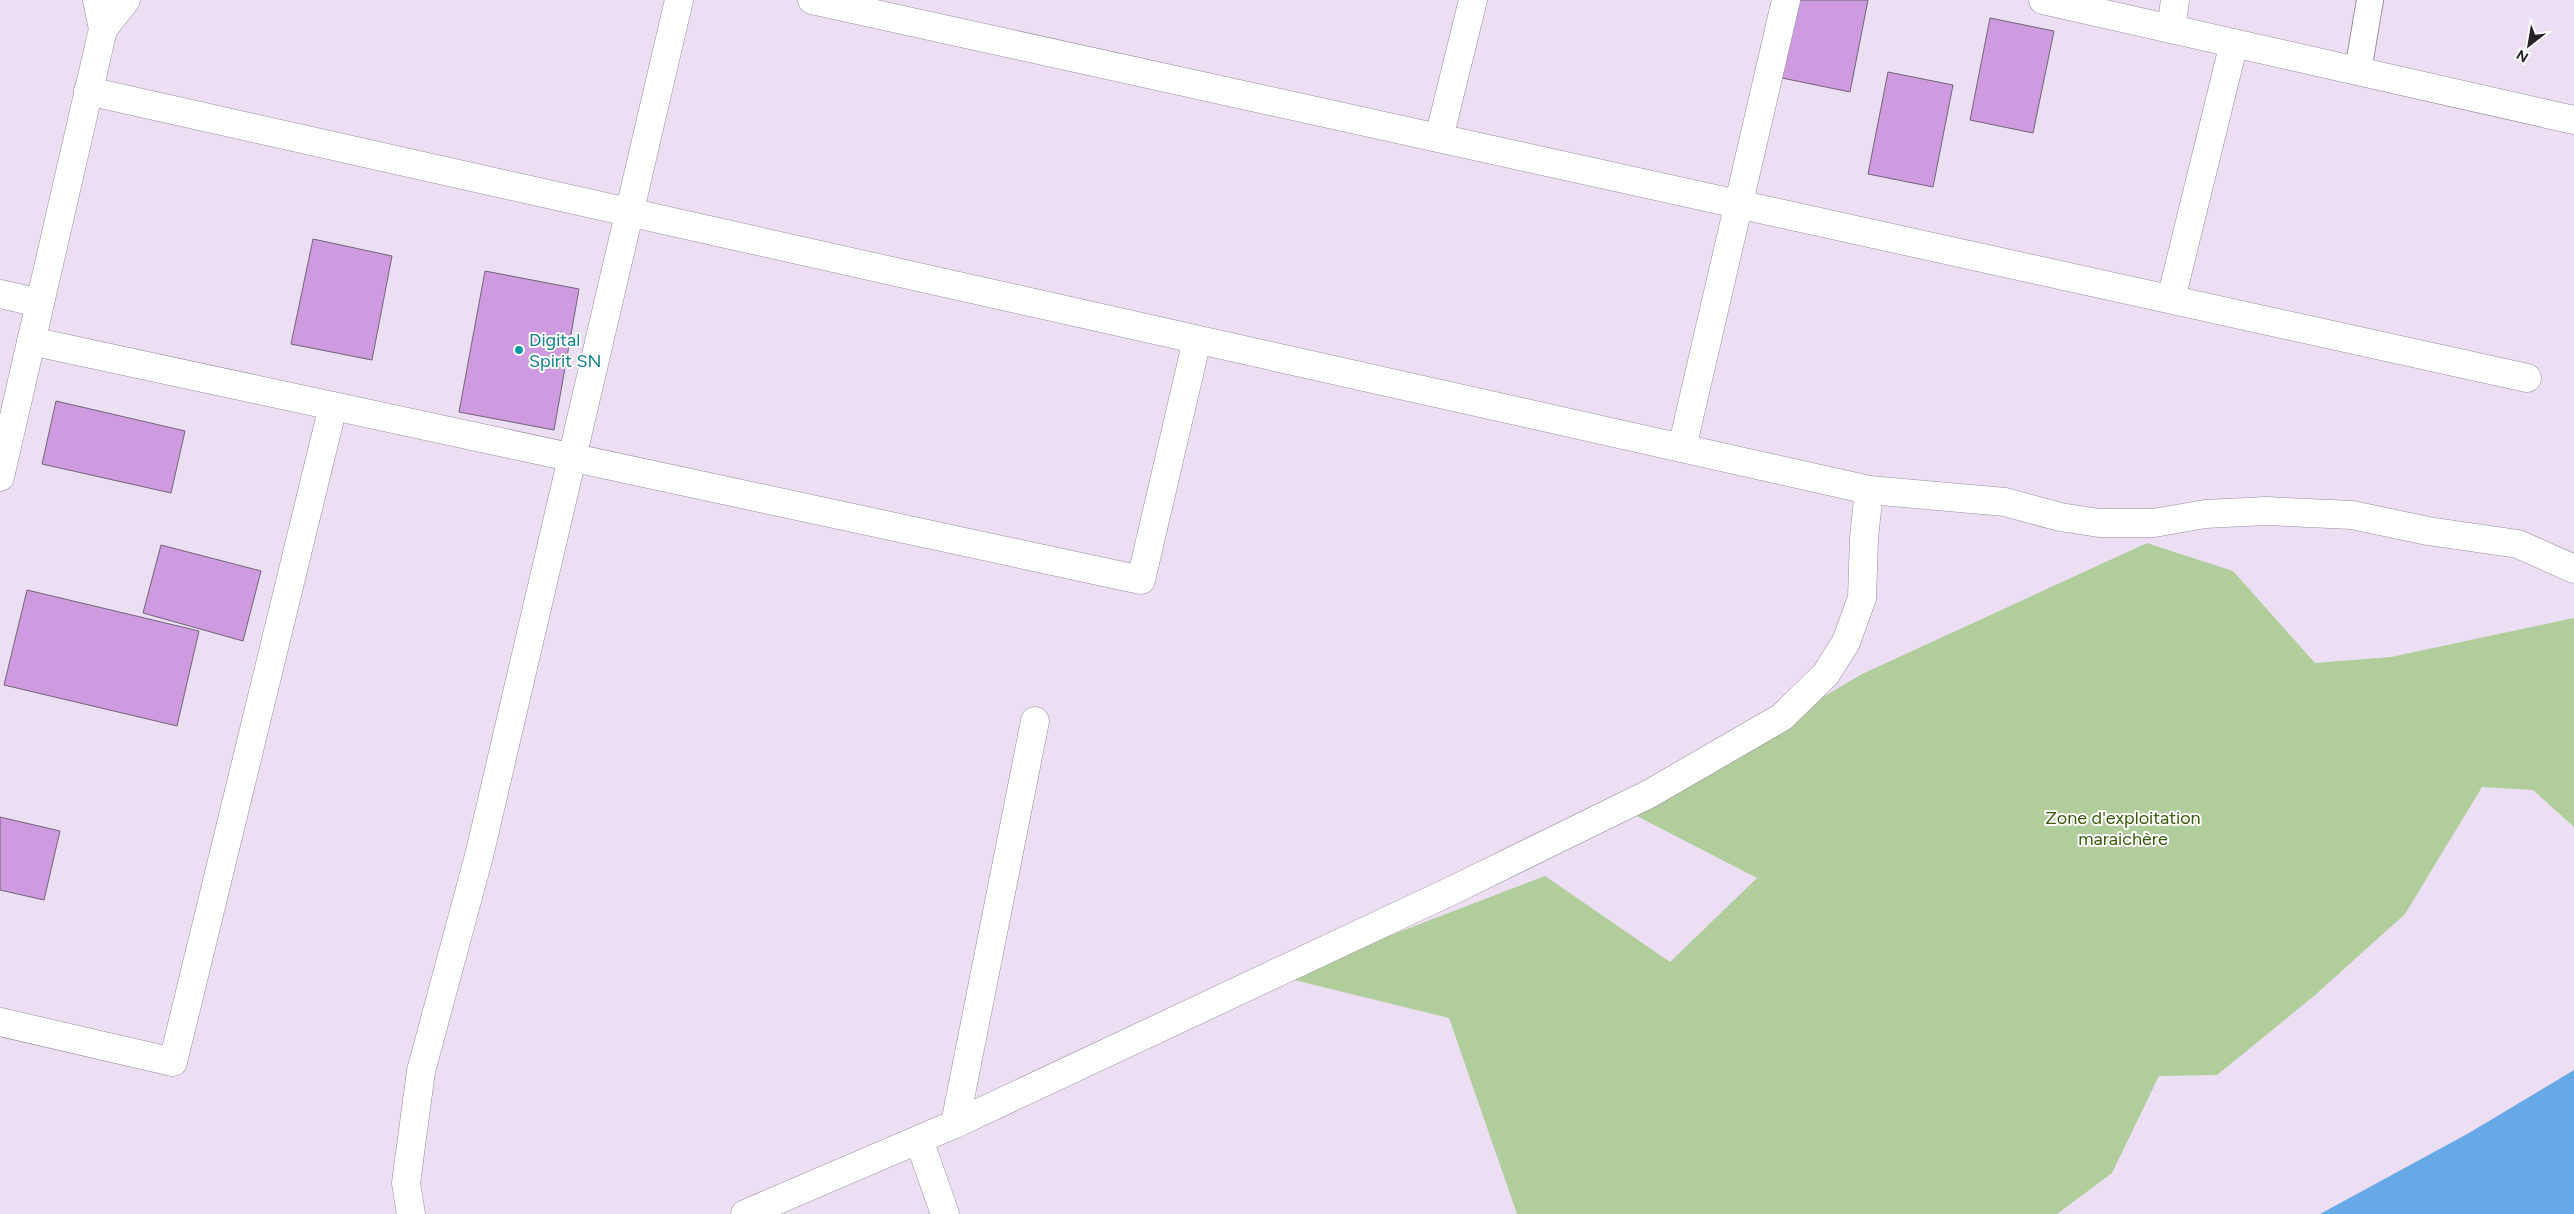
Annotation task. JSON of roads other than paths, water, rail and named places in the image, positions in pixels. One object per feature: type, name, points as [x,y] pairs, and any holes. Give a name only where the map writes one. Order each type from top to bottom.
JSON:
[{"type":"street","points":[[97,0],[103,29]]},
{"type":"street","points":[[0,477],[103,29],[126,0]]},
{"type":"street","points":[[411,1214],[406,1183],[421,1071],[479,856],[680,0]]},
{"type":"street","points":[[812,0],[2527,378]]},
{"type":"street","points":[[1439,138],[1472,0]]},
{"type":"street","points":[[1682,448],[1786,0]]},
{"type":"street","points":[[2043,0],[2358,71],[2566,114]]},
{"type":"street","points":[[2170,29],[2175,0]]},
{"type":"street","points":[[2171,299],[2234,43]]},
{"type":"street","points":[[88,91],[1869,490],[2005,502],[2060,517],[2099,523],[2154,523],[2204,514],[2266,511],[2352,515],[2428,531],[2518,544],[2574,569]]},
{"type":"street","points":[[0,294],[40,303]]},
{"type":"street","points":[[31,341],[1141,580],[1197,340]]},
{"type":"street","points":[[0,1022],[173,1062],[332,406]]},
{"type":"street","points":[[744,1214],[955,1124],[1450,891],[1649,794],[1782,717],[1826,674],[1846,642],[1862,598],[1869,490]]},
{"type":"street","points":[[955,1124],[1035,721]]},
{"type":"street","points":[[919,1140],[945,1214]]},
{"type":"lane","points":[[2358,71],[2370,0]]},
{"type":"water","points":[[2574,1070],[2574,1214],[2320,1214],[2469,1133]]},
{"type":"place","name":"Digital Spirit SN","points":[[519,350]]},
{"type":"park label","name":"Zone d'exploitation maraichère","points":[[2123,828]]}]
